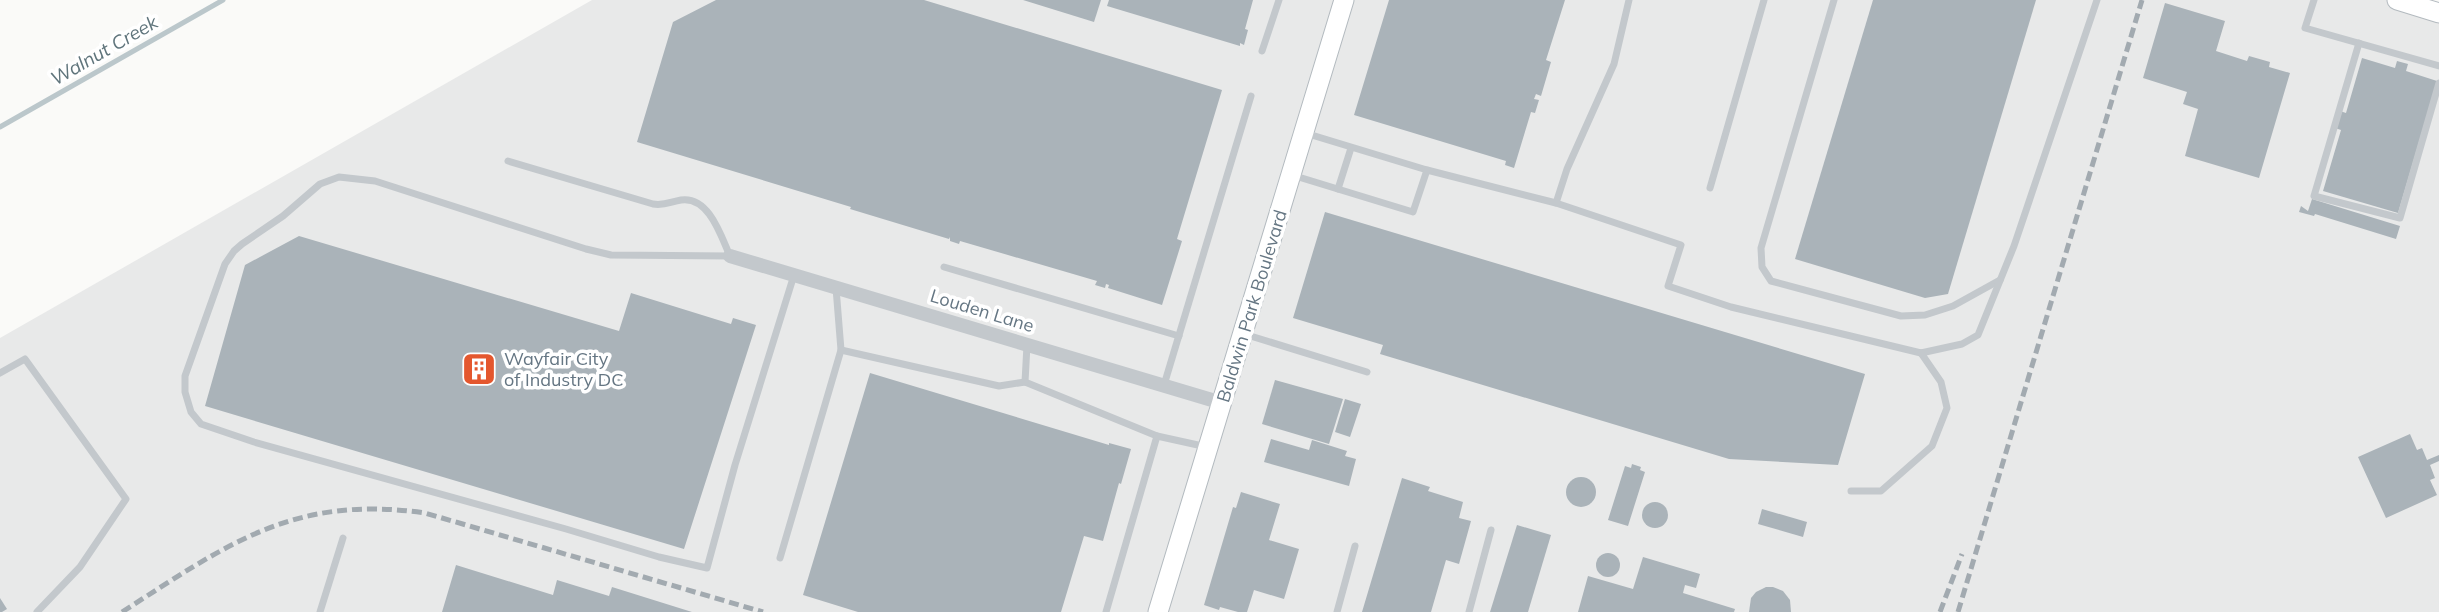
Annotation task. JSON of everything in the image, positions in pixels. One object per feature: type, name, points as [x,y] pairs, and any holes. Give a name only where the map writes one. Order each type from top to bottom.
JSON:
[{"type":"main road","name":"Baldwin Park Boulevard","points":[[1158,612],[1344,0]]},
{"type":"main road","points":[[2397,0],[2439,13]]},
{"type":"street","name":"Louden Lane","points":[[730,256],[1222,403]]},
{"type":"lane","points":[[1262,51],[1279,0]]},
{"type":"lane","points":[[1556,203],[1567,169],[1614,64],[1629,0]]},
{"type":"lane","points":[[1710,188],[1764,0]]},
{"type":"lane","points":[[1833,0],[1760,248],[1762,267],[1771,281],[1901,316],[1925,315],[1953,306],[2000,280]]},
{"type":"lane","points":[[1304,133],[1426,170],[1556,203],[1681,245],[1668,286],[1731,307],[1921,353],[1962,344],[1979,335],[2014,246],[2097,0]]},
{"type":"lane","points":[[2314,0],[2305,28],[2439,66]]},
{"type":"lane","points":[[2359,43],[2314,195],[2400,218],[2439,83]]},
{"type":"lane","points":[[1164,386],[1251,96]]},
{"type":"lane","points":[[1338,189],[1351,148]]},
{"type":"lane","points":[[508,161],[653,204],[663,205],[683,200],[698,204],[709,215],[730,256],[611,255],[375,181],[346,176],[330,179],[314,188],[284,216],[242,244],[225,264],[185,376],[187,402],[201,424],[566,528],[660,558],[706,568],[794,275]]},
{"type":"lane","points":[[1292,175],[1413,212],[1426,170]]},
{"type":"lane","points":[[944,267],[1178,336]]},
{"type":"lane","points":[[780,558],[841,350],[836,287]]},
{"type":"lane","points":[[1243,334],[1367,372]]},
{"type":"lane","points":[[1025,382],[1027,345]]},
{"type":"lane","points":[[841,350],[999,386],[1025,382],[1157,436],[1209,447]]},
{"type":"lane","points":[[1851,491],[1881,491],[1932,446],[1947,408],[1941,382],[1921,353]]},
{"type":"lane","points":[[0,373],[25,359],[126,499],[80,567],[37,612]]},
{"type":"lane","points":[[1107,612],[1157,436]]},
{"type":"lane","points":[[1469,612],[1491,530]]},
{"type":"lane","points":[[320,612],[343,538]]},
{"type":"lane","points":[[1337,612],[1355,546]]},
{"type":"shaded area","points":[[592,0],[2396,0],[2439,14],[2439,612],[0,612],[0,338]]},
{"type":"building","points":[[716,0],[924,0],[1222,90],[1177,239],[1182,241],[1162,305],[1108,288],[1109,285],[1106,284],[1105,288],[1095,285],[1097,281],[960,241],[959,244],[950,241],[950,237],[949,239],[850,209],[851,207],[637,142],[673,22]]},
{"type":"building","points":[[1023,0],[1101,0],[1094,22]]},
{"type":"building","points":[[1109,0],[1253,0],[1245,29],[1248,30],[1244,45],[1240,43],[1240,46],[1107,6]]},
{"type":"building","points":[[1389,0],[1565,0],[1546,60],[1551,62],[1541,96],[1536,94],[1534,99],[1539,100],[1535,113],[1531,112],[1514,168],[1505,165],[1506,161],[1354,115]]},
{"type":"building","points":[[1873,0],[2036,0],[1948,294],[1925,298],[1795,259]]},
{"type":"building","points":[[2165,3],[2225,21],[2216,51],[2247,61],[2249,56],[2270,62],[2269,67],[2290,73],[2259,178],[2185,156],[2198,109],[2183,104],[2187,92],[2143,78]]},
{"type":"building","points":[[2362,58],[2395,68],[2397,61],[2408,64],[2406,71],[2437,81],[2398,213],[2323,191],[2341,130],[2335,128],[2340,111],[2346,113]]},
{"type":"building","points":[[2312,199],[2400,226],[2396,239],[2315,214],[2314,216],[2299,212],[2301,206],[2308,211]]},
{"type":"building","points":[[1325,212],[1865,374],[1838,465],[1729,459],[1380,354],[1383,345],[1293,318]]},
{"type":"building","name":"Wayfair City of Industry DC","points":[[299,236],[619,331],[631,293],[731,324],[733,318],[756,325],[684,549],[205,406],[245,265]]},
{"type":"building","points":[[870,373],[1109,445],[1131,449],[1103,541],[1084,536],[1061,612],[858,612],[803,595]]},
{"type":"building","points":[[1275,380],[1343,399],[1329,444],[1262,424]]},
{"type":"building","points":[[1345,399],[1361,404],[1350,437],[1335,432]]},
{"type":"building","points":[[2410,434],[2417,450],[2422,448],[2427,460],[2439,455],[2439,461],[2430,465],[2435,478],[2430,480],[2437,495],[2386,518],[2358,457]]},
{"type":"building","points":[[1271,439],[1309,450],[1312,440],[1347,451],[1345,456],[1356,459],[1349,486],[1264,462]]},
{"type":"building","points":[[1632,464],[1641,467],[1640,470],[1645,472],[1628,526],[1608,520],[1625,466],[1631,468]]},
{"type":"building","points":[[1581,477],[1587,478],[1595,486],[1595,498],[1587,506],[1581,507],[1575,506],[1567,498],[1566,492],[1567,486],[1575,478]]},
{"type":"building","points":[[1402,478],[1430,487],[1428,491],[1463,502],[1459,518],[1471,521],[1459,564],[1446,560],[1431,612],[1362,612]]},
{"type":"building","points":[[1241,492],[1280,504],[1269,540],[1299,549],[1284,599],[1254,590],[1247,612],[1220,607],[1219,610],[1204,605],[1233,507],[1236,508]]},
{"type":"building","points":[[1655,502],[1664,506],[1668,515],[1664,524],[1655,528],[1646,524],[1642,515],[1646,506]]},
{"type":"building","points":[[1762,509],[1807,522],[1803,537],[1758,524]]},
{"type":"building","points":[[1517,525],[1551,535],[1528,612],[1490,612]]},
{"type":"building","points":[[1608,553],[1617,556],[1620,565],[1617,574],[1608,577],[1599,574],[1596,565],[1599,556]]},
{"type":"building","points":[[1643,557],[1700,574],[1696,588],[1685,585],[1683,593],[1735,609],[1734,612],[1578,612],[1588,576],[1633,589]]},
{"type":"building","points":[[456,565],[553,595],[557,580],[609,596],[612,587],[692,612],[442,612]]},
{"type":"building","points":[[1766,587],[1783,591],[1790,600],[1791,612],[1749,612],[1751,598]]},
{"type":"building","points":[[0,598],[7,609],[2,612],[0,612]]},
{"type":"waterway","name":"Walnut Creek","points":[[0,127],[223,0]]},
{"type":"railway","points":[[1958,612],[2142,0]]},
{"type":"railway","points":[[122,612],[229,546],[263,530],[299,518],[337,511],[378,509],[425,513],[763,612]]},
{"type":"railway","points":[[1940,612],[1962,554]]},
{"type":"place","name":"Wayfair City of Industry DC","points":[[479,369]]}]
